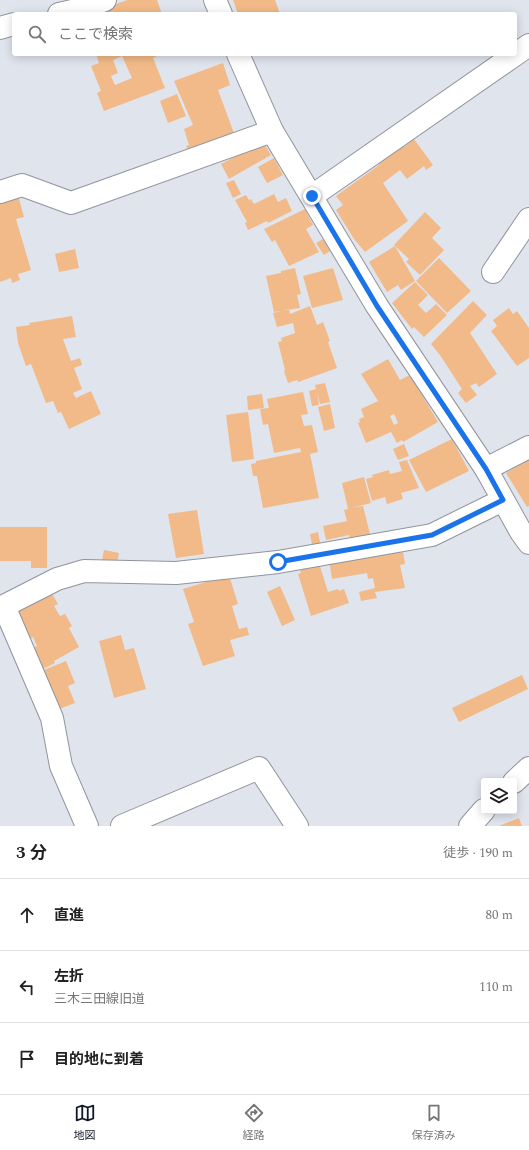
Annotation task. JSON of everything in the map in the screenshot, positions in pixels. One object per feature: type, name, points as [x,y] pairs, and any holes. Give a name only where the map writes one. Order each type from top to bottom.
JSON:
[{"type":"street","points":[[68,12],[105,0]]},
{"type":"street","points":[[215,0],[220,12]]},
{"type":"street","points":[[0,28],[12,25]]},
{"type":"street","points":[[517,53],[529,45]]},
{"type":"street","points":[[239,56],[272,131],[377,306],[486,469],[521,532],[529,543]]},
{"type":"street","points":[[312,196],[513,56]]},
{"type":"street","points":[[0,192],[22,185],[71,203],[272,131]]},
{"type":"street","points":[[493,272],[529,219]]},
{"type":"street","points":[[486,469],[529,447]]},
{"type":"street","points":[[88,826],[61,766],[52,718],[2,607],[57,579],[84,572],[176,573],[278,562],[432,535],[503,500]]},
{"type":"street","points":[[122,826],[259,768],[297,826]]},
{"type":"street","points":[[517,779],[529,768]]},
{"type":"building","points":[[127,0],[157,0],[161,12],[95,12]]},
{"type":"building","points":[[233,0],[275,0],[279,12],[237,12]]},
{"type":"building","points":[[97,56],[122,56],[157,56],[153,58],[165,88],[104,111],[97,93],[101,91],[91,66],[99,63]],"holes":[[[122,56],[132,78],[115,85],[111,76],[118,73],[113,60]]]},
{"type":"building","points":[[223,63],[230,85],[218,90],[235,136],[191,156],[186,146],[189,145],[184,129],[193,125],[174,81]]},
{"type":"building","points":[[177,94],[186,116],[168,123],[160,101]]},
{"type":"building","points":[[414,139],[433,165],[426,170],[424,166],[407,179],[400,170],[383,183],[408,221],[365,252],[354,239],[336,210],[343,205],[336,196],[379,165],[378,164],[402,145],[404,147]]},
{"type":"building","points":[[263,142],[271,155],[229,179],[221,164]]},
{"type":"building","points":[[274,158],[283,175],[267,183],[258,167]]},
{"type":"building","points":[[234,180],[241,194],[233,198],[226,183]]},
{"type":"building","points":[[274,194],[278,202],[286,198],[292,211],[268,223],[267,221],[248,230],[245,223],[247,222],[235,200],[246,195],[254,204]]},
{"type":"building","points":[[18,195],[24,217],[16,219],[31,270],[18,274],[20,280],[12,283],[11,278],[0,282],[0,201]]},
{"type":"building","points":[[305,209],[313,225],[306,229],[319,252],[289,266],[275,240],[272,242],[264,229]]},
{"type":"building","points":[[425,212],[441,228],[432,238],[444,250],[420,275],[406,262],[409,259],[394,245]]},
{"type":"building","points":[[323,239],[330,251],[324,255],[316,243]]},
{"type":"building","points":[[395,246],[415,281],[401,290],[398,285],[387,292],[369,262]]},
{"type":"building","points":[[75,249],[79,268],[59,272],[55,254]]},
{"type":"building","points":[[439,258],[471,291],[447,313],[416,281]]},
{"type":"building","points":[[295,268],[301,294],[297,295],[300,308],[274,312],[266,276]]},
{"type":"building","points":[[333,268],[343,300],[312,308],[303,276]]},
{"type":"building","points":[[415,282],[428,295],[418,305],[426,313],[436,304],[447,315],[424,337],[414,327],[412,329],[392,303]]},
{"type":"building","points":[[473,301],[487,315],[470,333],[497,374],[479,387],[476,383],[470,386],[477,395],[466,403],[458,393],[462,389],[431,344]]},
{"type":"building","points":[[310,306],[317,325],[323,322],[337,368],[298,382],[297,380],[288,383],[278,342],[282,341],[281,338],[295,333],[293,323],[277,327],[273,313],[289,309],[290,314]]},
{"type":"building","points":[[509,308],[513,314],[517,311],[529,328],[529,358],[517,366],[491,331],[497,326],[493,320]]},
{"type":"building","points":[[72,316],[76,337],[63,339],[71,361],[80,358],[82,365],[74,368],[82,389],[73,393],[76,398],[91,391],[101,414],[69,429],[61,412],[58,413],[53,401],[46,403],[31,364],[26,366],[18,343],[16,327],[30,325],[29,323]]},
{"type":"building","points":[[388,359],[400,380],[410,375],[438,422],[403,442],[402,440],[397,443],[391,432],[366,443],[358,423],[360,422],[359,419],[364,417],[361,409],[378,401],[361,374]],"holes":[[[394,414],[398,423],[394,425],[390,416]]]},
{"type":"building","points":[[325,383],[330,402],[320,404],[317,392],[319,405],[312,406],[309,391],[316,389],[315,385]]},
{"type":"building","points":[[303,392],[308,414],[301,415],[304,426],[312,425],[318,452],[310,454],[319,498],[263,508],[257,476],[253,476],[251,464],[256,463],[256,461],[301,452],[300,448],[274,453],[268,424],[263,425],[260,409],[269,408],[267,399]]},
{"type":"building","points":[[262,394],[264,408],[248,410],[247,396]]},
{"type":"building","points":[[330,404],[335,428],[324,431],[318,407]]},
{"type":"building","points":[[248,412],[254,459],[232,462],[226,415]]},
{"type":"building","points":[[452,439],[469,471],[426,492],[409,460]]},
{"type":"building","points":[[404,444],[409,456],[398,460],[393,449]]},
{"type":"building","points":[[407,460],[419,488],[401,493],[403,499],[387,504],[385,497],[372,501],[366,479],[373,477],[372,475],[389,470],[390,474],[402,471],[399,462]]},
{"type":"building","points":[[529,460],[529,506],[527,507],[506,473]]},
{"type":"building","points":[[364,477],[371,503],[351,508],[363,506],[371,538],[351,542],[349,535],[326,540],[323,526],[347,521],[344,510],[348,509],[342,483]]},
{"type":"building","points":[[197,510],[204,554],[176,558],[168,514]]},
{"type":"building","points":[[0,527],[47,527],[47,568],[31,568],[31,561],[0,561]]},
{"type":"building","points":[[318,532],[321,547],[313,549],[310,534]]},
{"type":"building","points":[[399,547],[399,553],[403,552],[405,564],[400,565],[405,588],[375,592],[377,598],[361,601],[359,592],[375,588],[373,578],[368,579],[367,573],[332,579],[329,559]]},
{"type":"building","points":[[104,550],[119,553],[116,569],[101,565]]},
{"type":"building","points":[[319,563],[328,592],[344,589],[349,603],[311,616],[298,574],[301,573],[300,569]]},
{"type":"building","points":[[229,575],[238,604],[232,606],[239,629],[247,627],[249,635],[230,640],[235,656],[203,666],[188,624],[194,622],[183,589]]},
{"type":"building","points":[[280,586],[295,620],[282,626],[267,592]]},
{"type":"building","points":[[48,587],[58,604],[54,606],[60,616],[65,614],[72,626],[69,628],[79,647],[54,661],[55,663],[43,669],[42,667],[38,669],[28,651],[37,646],[33,637],[26,640],[11,608]]},
{"type":"building","points":[[121,635],[125,650],[134,648],[146,689],[114,698],[99,641]]},
{"type":"building","points":[[66,661],[75,683],[68,686],[75,703],[54,711],[39,672]]},
{"type":"building","points":[[522,675],[528,689],[459,722],[452,708]]},
{"type":"building","points":[[519,818],[522,826],[499,826]]},
{"type":"route","points":[[278,562],[432,535],[503,500],[486,469],[377,306],[312,196]]}]
